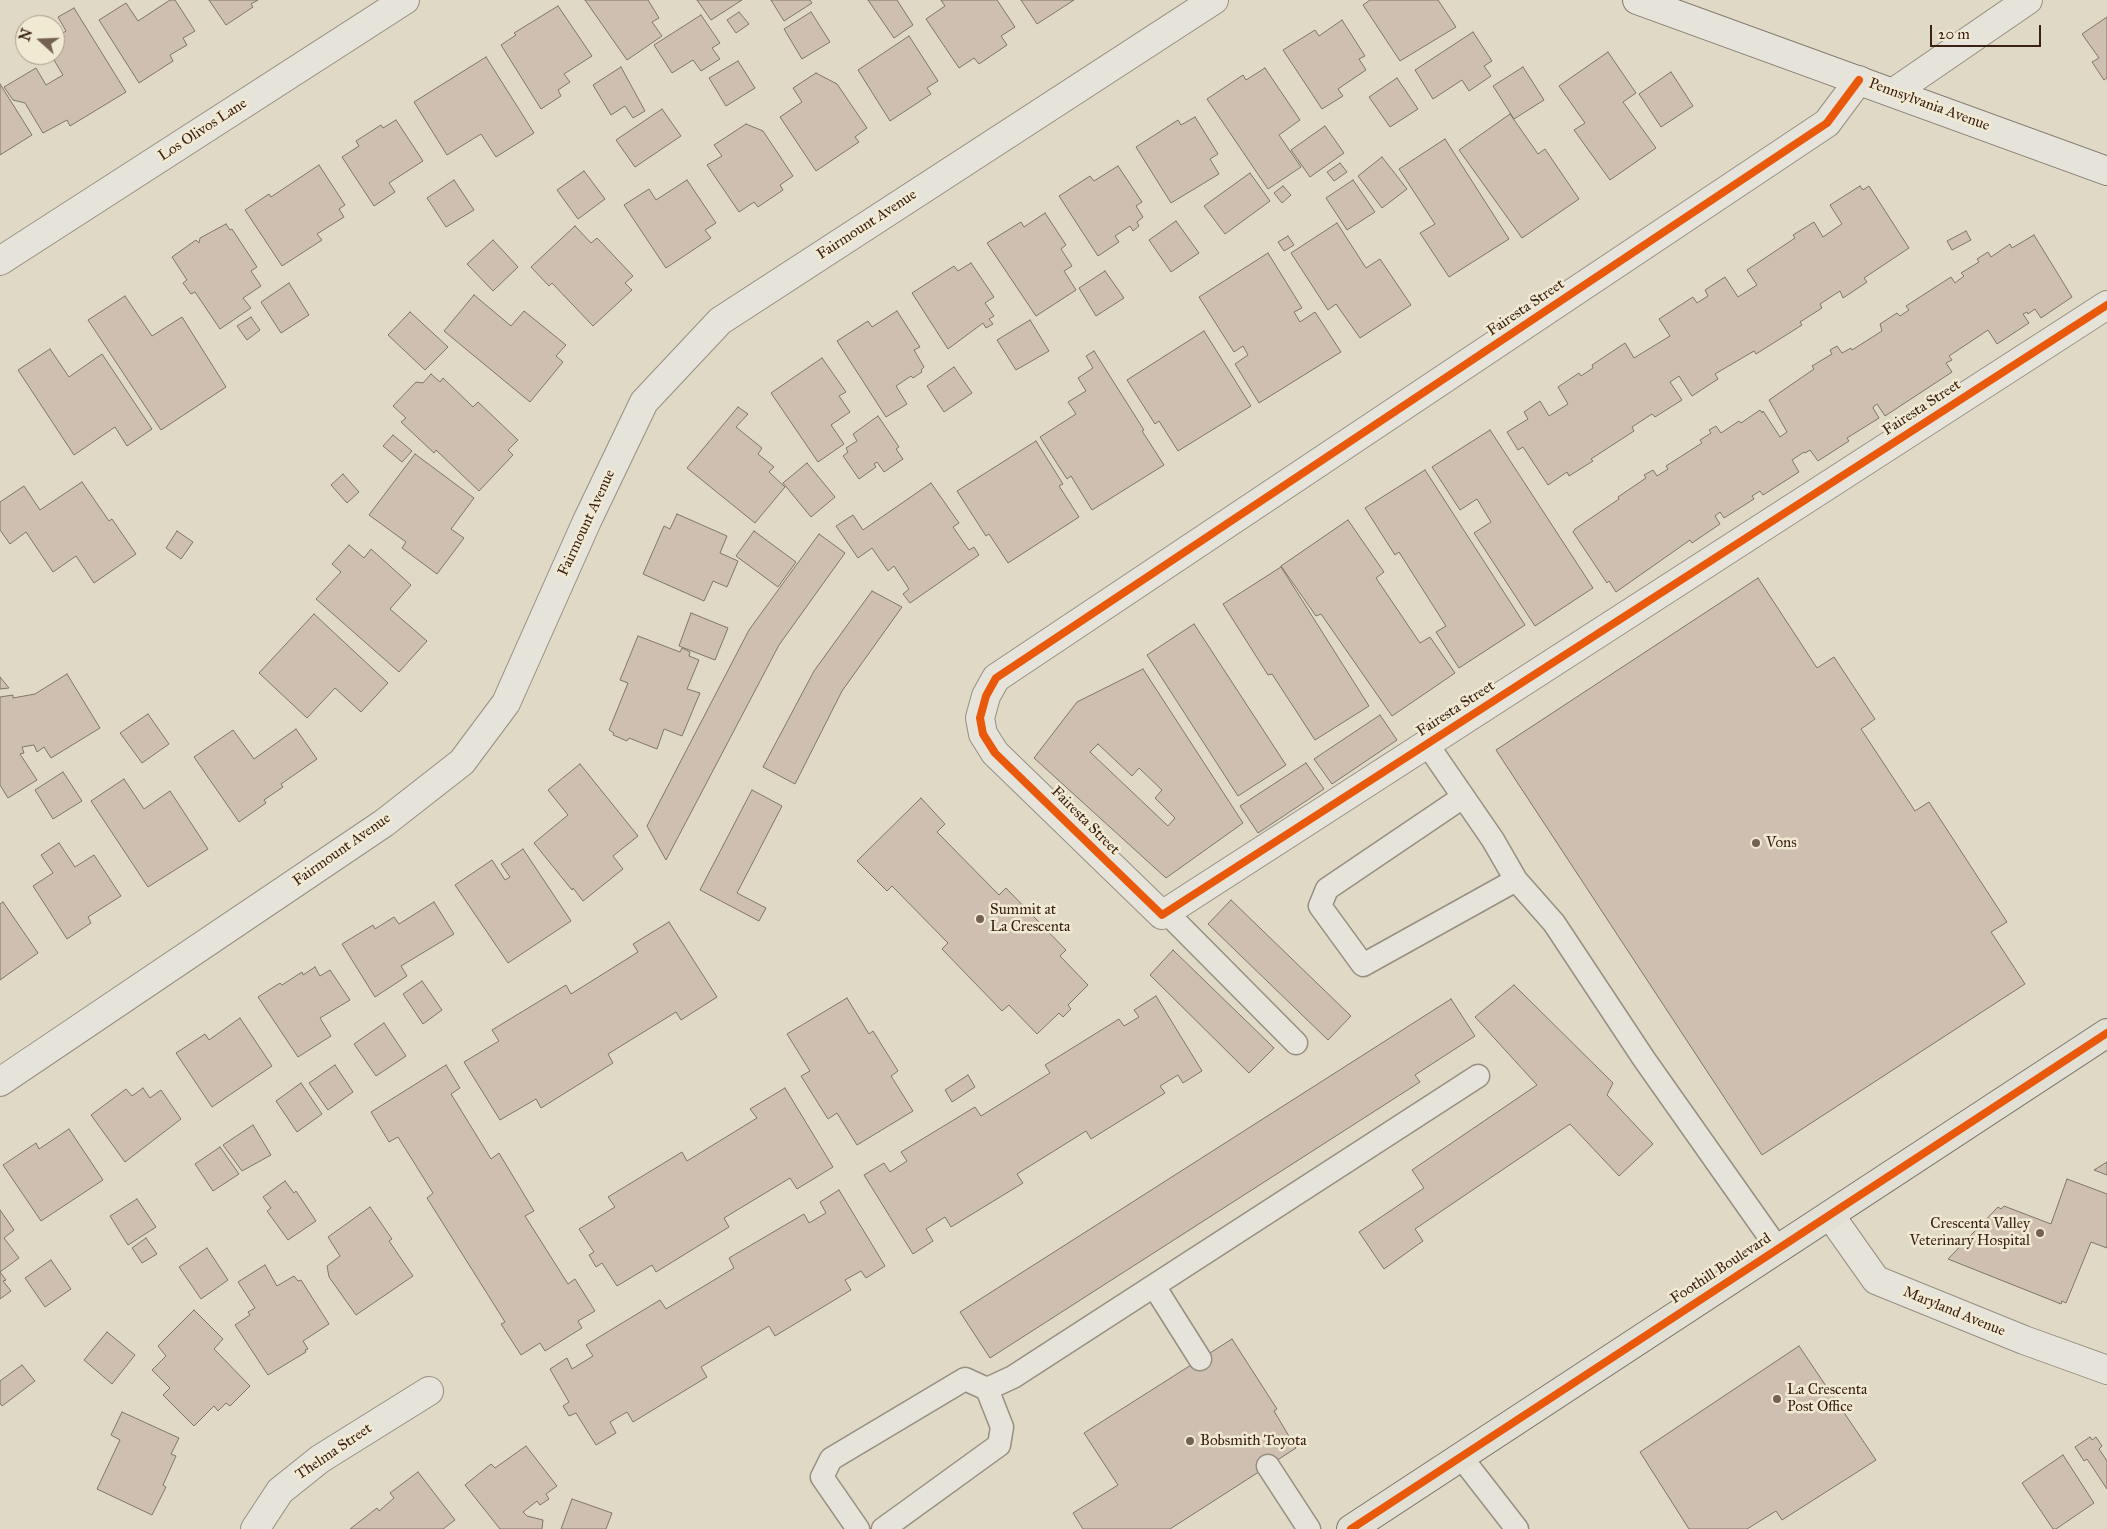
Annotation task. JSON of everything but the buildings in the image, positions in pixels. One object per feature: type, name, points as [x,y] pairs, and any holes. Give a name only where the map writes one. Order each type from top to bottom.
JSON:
[{"type":"main road","name":"Foothill Boulevard","points":[[1351,1529],[2107,1033]]},
{"type":"street","name":"Los Olivos Lane","points":[[0,261],[405,0]]},
{"type":"street","name":"Fairmount Avenue","points":[[0,1082],[384,822],[462,762],[506,703],[587,521],[644,402],[720,321],[1214,0]]},
{"type":"street","name":"Pennsylvania Avenue","points":[[1637,0],[2107,171]]},
{"type":"street","points":[[1894,92],[2028,0]]},
{"type":"street","name":"Fairesta Street","points":[[1859,80],[1827,123],[996,678],[986,696],[980,718],[983,734],[995,753],[1162,915],[2107,306]]},
{"type":"street","name":"Maryland Avenue","points":[[1830,1215],[1876,1280],[2014,1336],[2107,1370]]},
{"type":"street","name":"Thelma Street","points":[[254,1529],[280,1491],[320,1459],[429,1391]]},
{"type":"lane","points":[[1427,744],[1493,840],[1516,880],[1554,923],[1644,1059],[1778,1249]]},
{"type":"lane","points":[[1463,796],[1327,889],[1320,906],[1363,965],[1516,880]]},
{"type":"lane","points":[[1166,912],[1296,1043]]},
{"type":"lane","points":[[987,1389],[1013,1377],[1478,1076]]},
{"type":"lane","points":[[1154,1286],[1200,1359]]},
{"type":"lane","points":[[858,1529],[822,1478],[831,1460],[965,1379],[987,1389],[1002,1427],[999,1445],[883,1529]]},
{"type":"lane","points":[[1461,1457],[1517,1529]]},
{"type":"lane","points":[[1268,1466],[1309,1529]]},
{"type":"cycle path","points":[[1859,80],[1827,123],[996,678],[986,696],[980,718],[983,734],[995,753],[1162,915],[2107,305]]},
{"type":"cycle path","points":[[1351,1529],[2107,1033]]},
{"type":"place","name":"Vons","points":[[1756,843]]},
{"type":"place","name":"Summit at La Crescenta","points":[[980,919]]},
{"type":"place","name":"Crescenta Valley Veterinary Hospital","points":[[2040,1233]]},
{"type":"place","name":"La Crescenta Post Office","points":[[1777,1399]]},
{"type":"place","name":"Bobsmith Toyota","points":[[1190,1441]]}]
